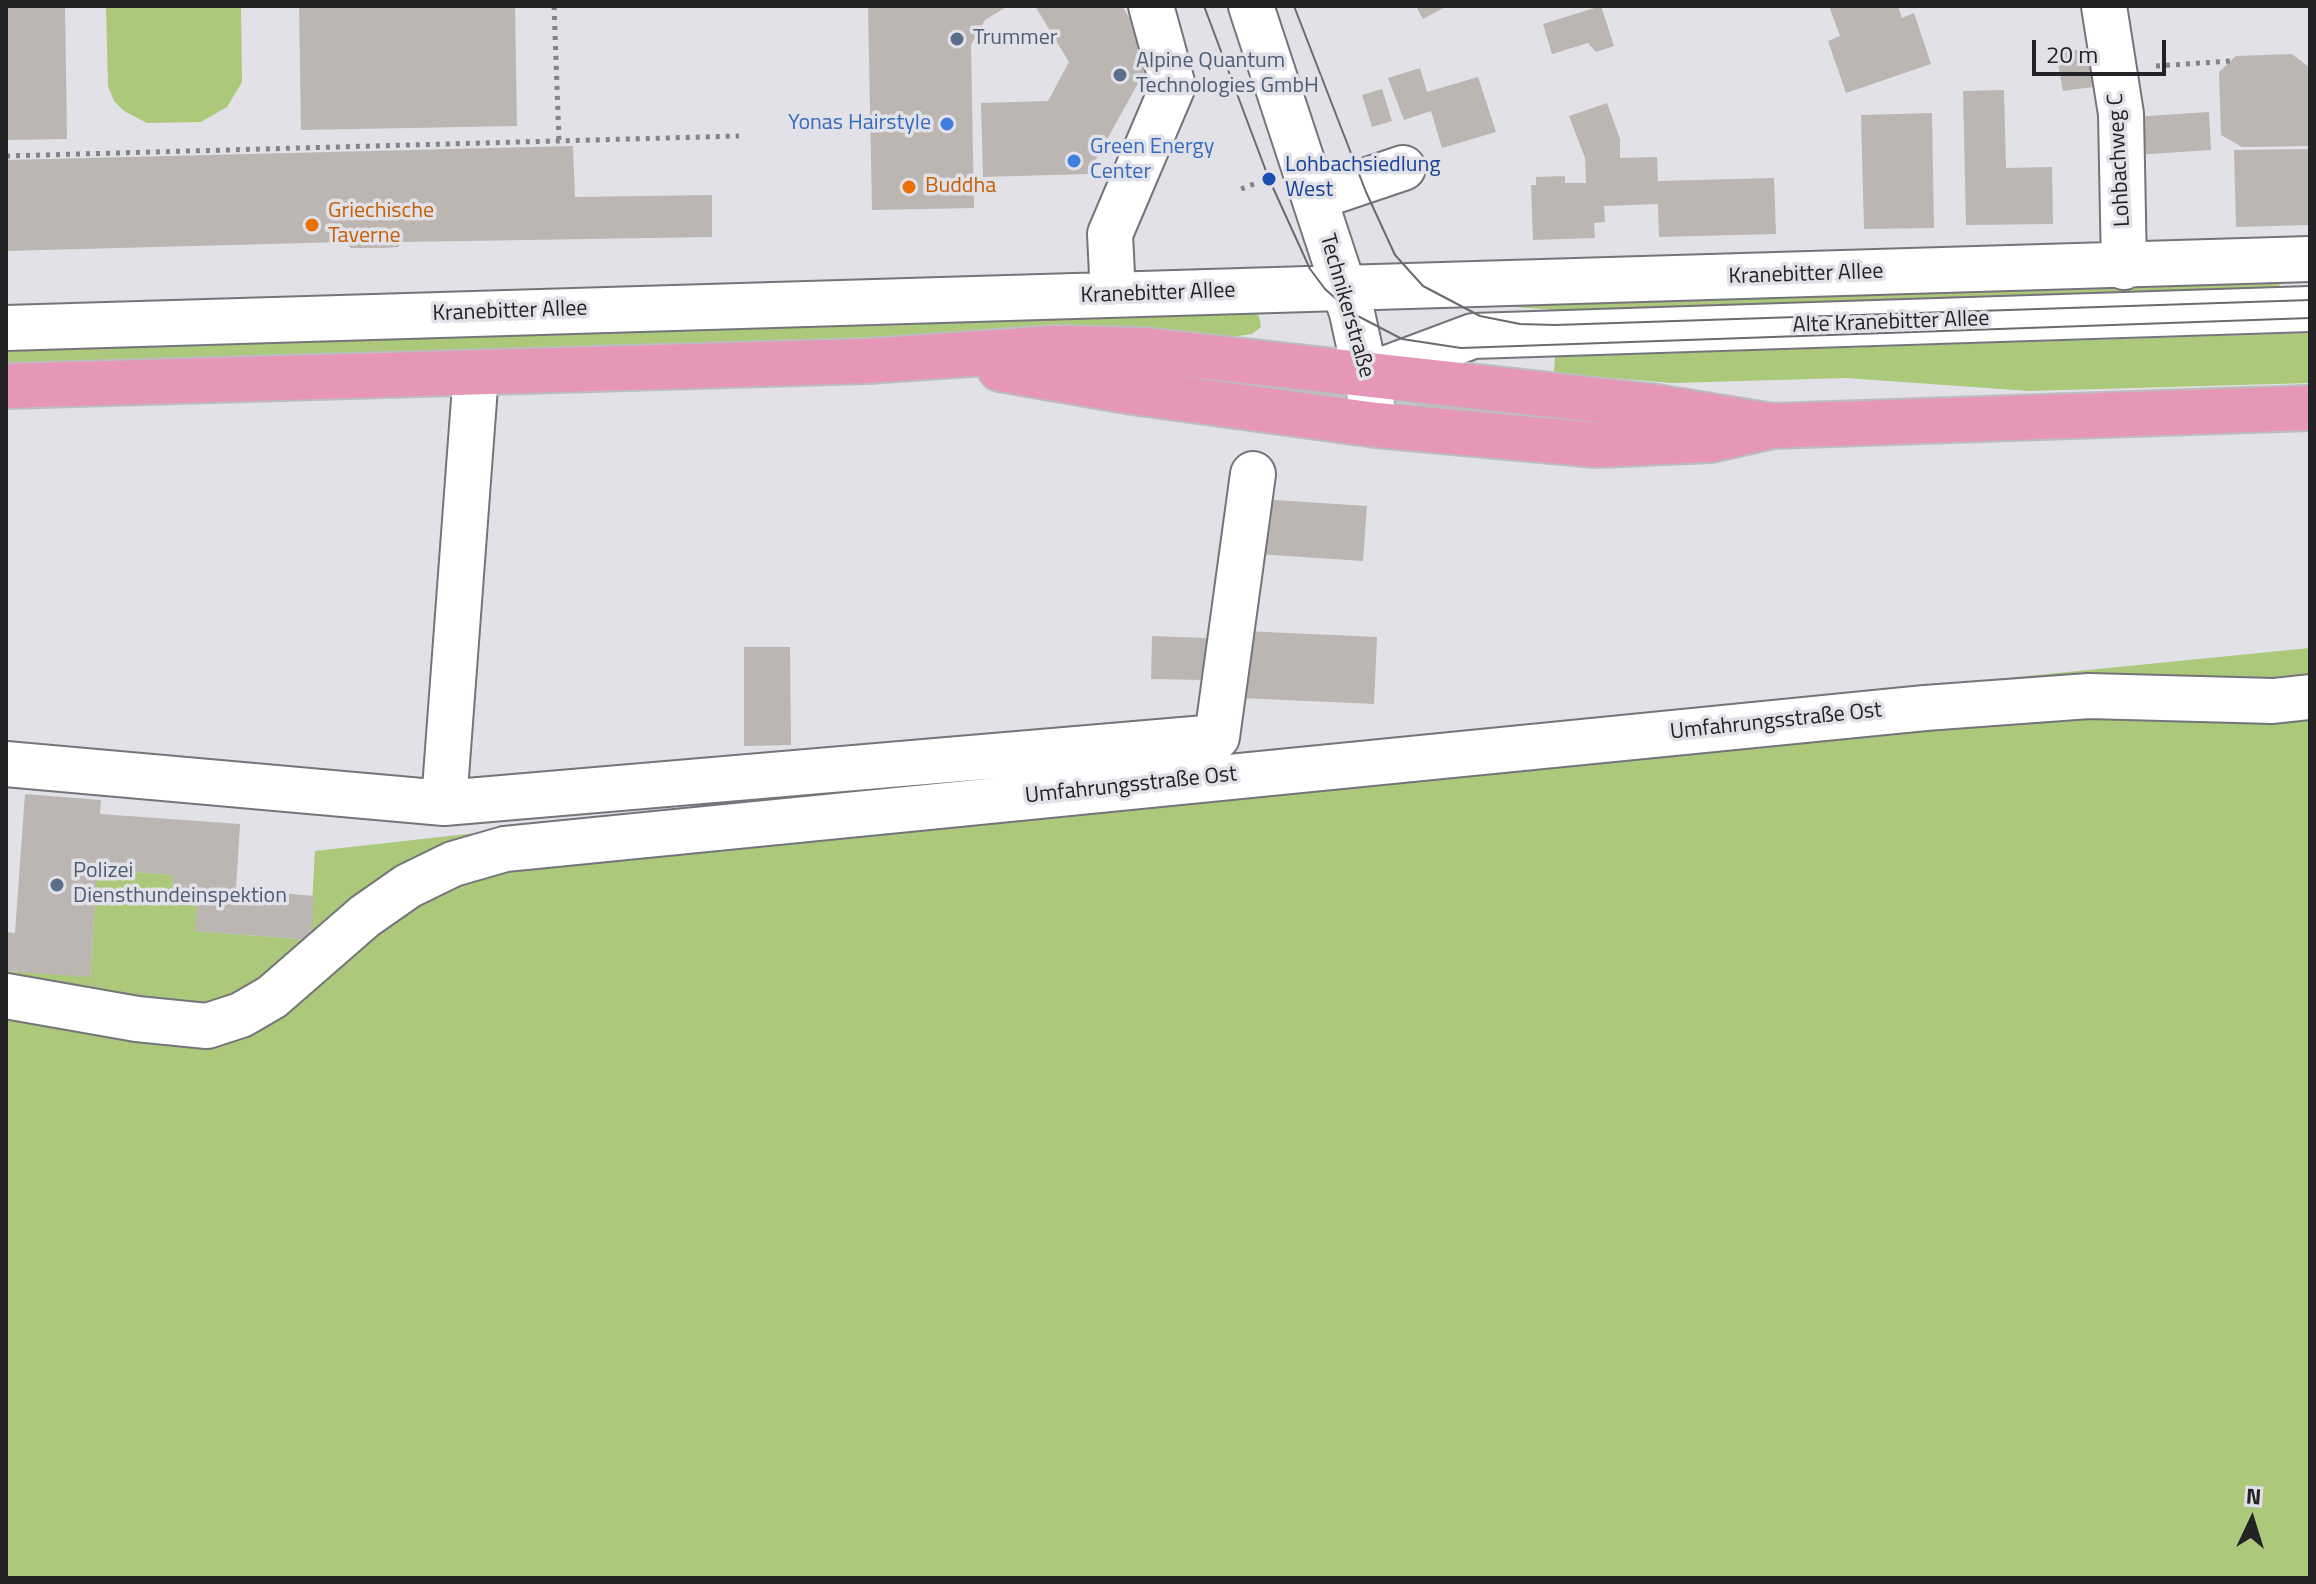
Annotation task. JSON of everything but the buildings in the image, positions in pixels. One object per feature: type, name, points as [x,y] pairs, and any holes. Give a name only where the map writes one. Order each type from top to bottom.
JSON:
[{"type":"main road","points":[[6,386],[935,358],[1057,348],[1145,350],[1650,406],[1772,426]]},
{"type":"main road","points":[[935,358],[1133,392],[1376,425],[1597,445],[1710,440],[1772,426],[2310,408]]},
{"type":"street","points":[[1113,295],[1110,234],[1173,86],[1151,6]]},
{"type":"street","name":"Technikerstraße","points":[[1251,6],[1343,288],[1376,425]]},
{"type":"street","name":"Lohbachweg C","points":[[2104,6],[2121,114],[2124,267]]},
{"type":"street","points":[[1314,198],[1403,168]]},
{"type":"street","name":"Kranebitter Allee","points":[[6,328],[2124,267],[2310,259]]},
{"type":"street","points":[[1343,288],[1473,336]]},
{"type":"street","name":"Alte Kranebitter Allee","points":[[1473,336],[2310,309]]},
{"type":"street","points":[[1366,376],[1473,336]]},
{"type":"street","points":[[444,803],[476,373]]},
{"type":"street","points":[[6,764],[444,803],[1217,737],[1253,474]]},
{"type":"street","name":"Umfahrungsstraße Ost","points":[[6,996],[137,1019],[207,1026],[241,1015],[272,997],[365,916],[408,886],[453,864],[505,849],[1925,708],[2089,696],[2273,701],[2310,697]]},
{"type":"path","points":[[554,6],[559,141]]},
{"type":"path","points":[[2115,68],[2231,61]]},
{"type":"path","points":[[6,156],[739,136]]},
{"type":"path","points":[[1241,189],[1254,184]]},
{"type":"green space","points":[[106,6],[241,6],[242,82],[227,107],[201,122],[147,123],[124,111],[114,101],[108,86]]},
{"type":"green space","points":[[2279,281],[2280,287],[1571,311],[1514,307],[1513,299]]},
{"type":"green space","points":[[1250,312],[1259,316],[1261,327],[1252,334],[1223,338],[1065,331],[6,364],[6,350]]},
{"type":"green space","points":[[2310,333],[2310,383],[2029,391],[1846,378],[1672,383],[1554,373],[1555,357]]},
{"type":"green space","points":[[2310,648],[2310,1578],[6,1578],[6,971],[90,976],[97,869],[173,875],[172,895],[198,897],[196,931],[310,940],[315,851],[735,804]]},
{"type":"tram line","points":[[1204,6],[1269,179],[1310,269],[1325,289],[1352,313],[1402,339],[1461,348],[2310,318]]},
{"type":"tram line","points":[[1294,6],[1366,192],[1395,255],[1423,286],[1480,316],[1520,324],[1555,325],[2310,300]]},
{"type":"place","name":"Trummer","points":[[957,39]]},
{"type":"place","name":"Alpine Quantum Technologies GmbH","points":[[1120,75]]},
{"type":"place","name":"Yonas Hairstyle","points":[[947,124]]},
{"type":"place","name":"Green Energy Center","points":[[1074,161]]},
{"type":"place","name":"Lohbachsiedlung West","points":[[1269,179]]},
{"type":"place","name":"Buddha","points":[[909,187]]},
{"type":"place","name":"Griechische Taverne","points":[[312,225]]},
{"type":"place","name":"Polizei Diensthundeinspektion","points":[[57,885]]}]
